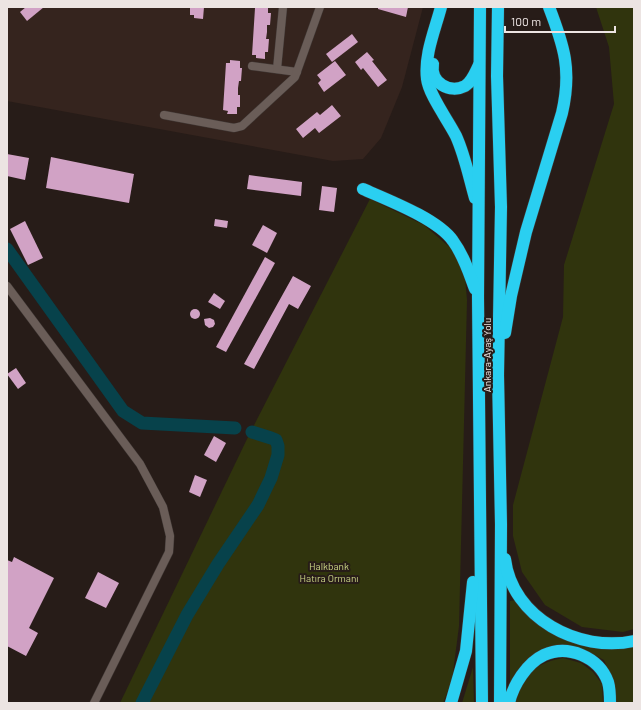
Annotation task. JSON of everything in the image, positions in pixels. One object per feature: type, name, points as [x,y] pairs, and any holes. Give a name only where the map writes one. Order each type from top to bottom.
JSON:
[{"type":"highway","points":[[441,7],[428,55],[426,68],[427,81],[455,135],[479,210]]},
{"type":"highway","points":[[447,7],[433,60],[432,68],[434,78],[436,81],[445,86],[451,88],[461,88],[471,80],[480,62]]},
{"type":"highway","name":"Ankara-Ayaş Yolu","points":[[480,7],[478,296],[482,703]]},
{"type":"highway","name":"Ankara-Ayaş Yolu","points":[[498,7],[497,76],[501,207],[498,375],[501,524],[500,703]]},
{"type":"highway","points":[[498,375],[511,296],[526,232],[562,113],[566,93],[567,79],[564,52],[549,7]]},
{"type":"highway","points":[[363,189],[397,203],[441,228],[453,240],[464,258],[478,296]]},
{"type":"highway","points":[[451,703],[466,651],[471,608],[479,502]]},
{"type":"highway","points":[[501,524],[506,564],[511,580],[520,598],[534,613],[548,625],[564,634],[585,641],[605,644],[634,641]]},
{"type":"highway","points":[[509,703],[512,691],[528,668],[544,655],[564,651],[584,656],[594,662],[602,671],[608,682],[610,703]]},
{"type":"street","points":[[277,69],[283,7]]},
{"type":"street","points":[[164,115],[234,128],[242,126],[295,77],[320,7]]},
{"type":"street","points":[[252,66],[297,72]]},
{"type":"street","points":[[7,286],[140,464],[163,507],[170,536],[169,552],[94,703]]},
{"type":"shaded area","points":[[7,7],[423,7],[402,87],[381,138],[363,159],[333,161],[7,101]]},
{"type":"green space","points":[[596,7],[634,7],[634,629],[623,632],[582,627],[545,605],[522,572],[513,536],[513,505],[563,317],[564,265],[614,104],[609,47]]},
{"type":"green space","name":"Halkbank Hatıra Ormanı","points":[[370,199],[424,225],[454,251],[465,277],[467,300],[459,626],[452,680],[443,703],[120,703],[248,437]]},
{"type":"green space","points":[[516,600],[526,613],[542,627],[566,639],[594,645],[634,647],[634,700],[632,703],[615,703],[613,681],[604,660],[583,649],[560,647],[510,685],[510,601]]},
{"type":"green space","points":[[563,658],[581,663],[593,672],[602,684],[603,703],[514,703],[522,685],[531,672],[537,667]]},
{"type":"green space","points":[[473,667],[474,703],[462,703]]},
{"type":"building","points":[[26,7],[44,7],[27,21],[20,12]]},
{"type":"building","points":[[190,7],[204,7],[203,19],[194,18],[194,15],[190,15]]},
{"type":"building","points":[[268,7],[268,13],[271,13],[270,25],[267,25],[266,39],[269,39],[268,52],[265,52],[265,59],[256,58],[256,55],[252,55],[255,8]]},
{"type":"building","points":[[378,7],[408,7],[406,17],[378,9]]},
{"type":"building","points":[[352,34],[358,42],[332,62],[326,54]]},
{"type":"building","points":[[367,52],[387,80],[378,87],[363,68],[361,70],[355,62]]},
{"type":"building","points":[[230,60],[240,61],[240,68],[242,68],[241,81],[239,81],[238,88],[238,95],[240,95],[240,107],[237,107],[237,114],[227,114],[228,111],[223,110],[226,63],[230,63]]},
{"type":"building","points":[[335,61],[346,75],[324,92],[318,83],[321,80],[317,75]]},
{"type":"building","points":[[332,105],[341,116],[319,133],[315,128],[303,138],[296,129],[317,112],[320,115]]},
{"type":"building","points":[[7,154],[29,158],[25,180],[7,176]]},
{"type":"building","points":[[51,157],[134,174],[129,203],[46,188]]},
{"type":"building","points":[[249,175],[302,182],[301,196],[247,189]]},
{"type":"building","points":[[322,186],[337,188],[334,212],[319,210]]},
{"type":"building","points":[[215,219],[228,221],[227,228],[214,226]]},
{"type":"building","points":[[25,221],[43,258],[28,265],[10,229]]},
{"type":"building","points":[[263,225],[277,233],[267,253],[252,245]]},
{"type":"building","points":[[265,257],[275,263],[226,352],[216,347]]},
{"type":"building","points":[[293,276],[311,286],[298,309],[289,304],[254,369],[244,364]]},
{"type":"building","points":[[214,293],[225,301],[220,309],[208,302]]},
{"type":"building","points":[[193,309],[197,309],[199,310],[199,318],[193,319],[190,316],[190,312]]},
{"type":"building","points":[[210,318],[214,320],[215,324],[213,327],[209,328],[205,325],[204,319]]},
{"type":"building","points":[[16,368],[26,383],[18,389],[7,374]]},
{"type":"building","points":[[214,436],[226,443],[216,462],[204,455]]},
{"type":"building","points":[[195,475],[207,480],[200,497],[189,492]]},
{"type":"building","points":[[14,557],[54,578],[29,628],[38,633],[26,656],[7,646],[7,560],[12,562]]},
{"type":"building","points":[[98,572],[119,583],[106,608],[85,598]]},
{"type":"waterway","points":[[7,249],[123,411],[142,423],[235,428]]},
{"type":"waterway","points":[[142,703],[187,615],[218,564],[258,505],[271,478],[278,455],[276,440],[252,432]]}]
